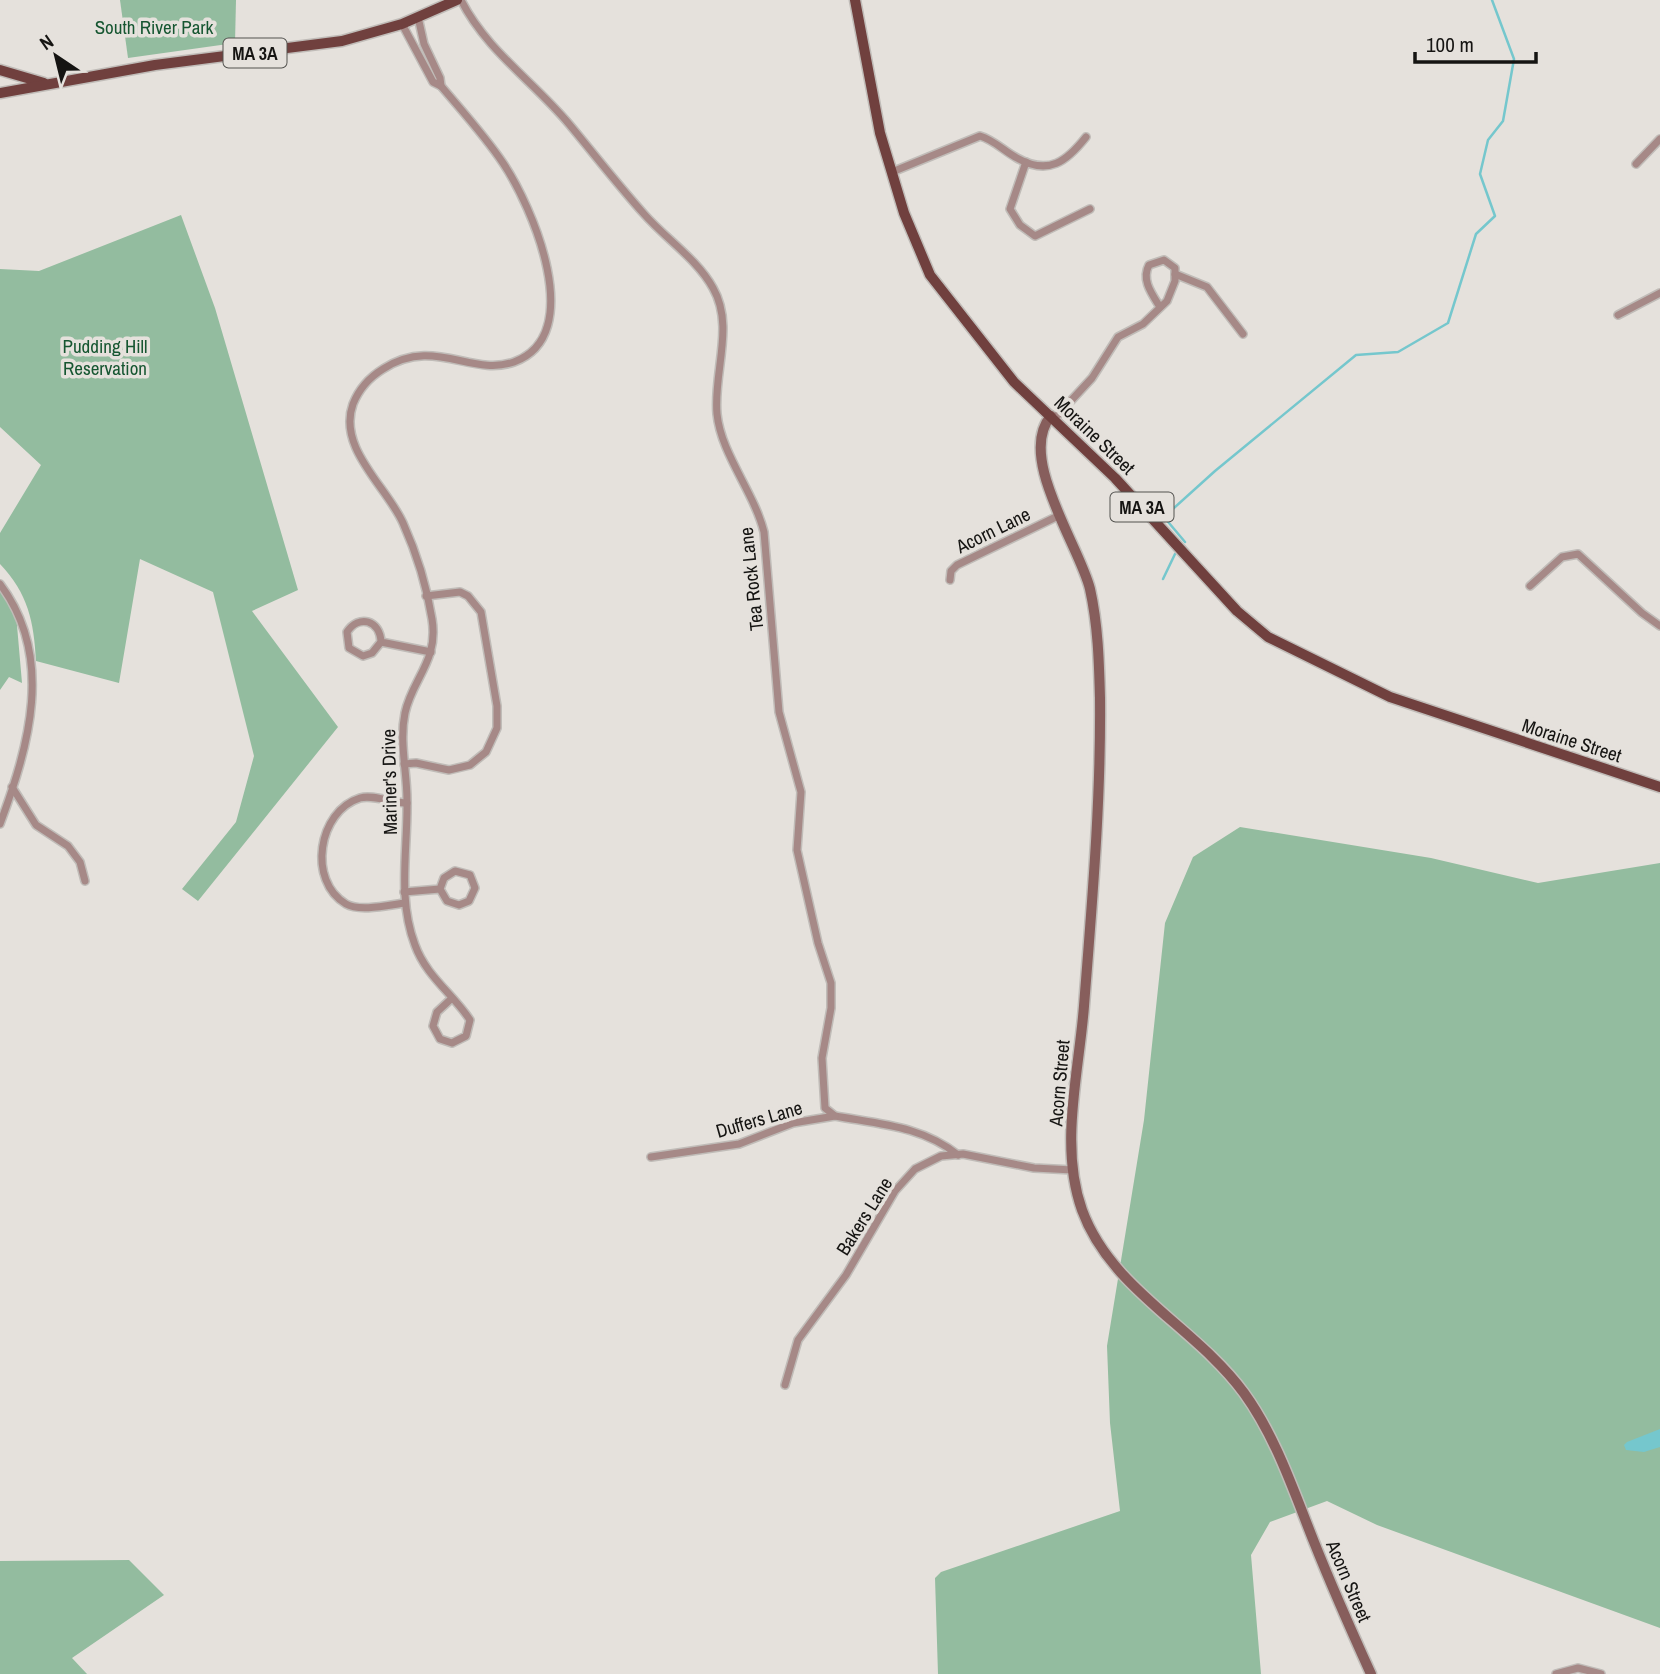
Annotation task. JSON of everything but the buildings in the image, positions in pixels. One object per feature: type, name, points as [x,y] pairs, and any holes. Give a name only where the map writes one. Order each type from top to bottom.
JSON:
[{"type":"main road","name":"MA 3A","points":[[0,93],[155,65],[329,43],[402,24],[459,0]]},
{"type":"main road","name":"Moraine Street","points":[[855,0],[870,90],[892,172],[916,243],[942,292],[1014,382],[1115,478],[1237,611],[1268,637],[1413,706],[1660,787]]},
{"type":"main road","name":"MA 3A","points":[[0,70],[46,84]]},
{"type":"main road","name":"Acorn Street","points":[[1052,418],[1044,425],[1041,441],[1050,489],[1090,587],[1097,624],[1100,671],[1099,824],[1074,1099],[1073,1170],[1083,1211],[1107,1256],[1140,1292],[1223,1368],[1260,1418],[1371,1674]]},
{"type":"street","name":"Tea Rock Lane","points":[[459,0],[486,38],[569,124],[645,216],[699,270],[716,294],[723,339],[717,415],[720,431],[758,508],[764,532],[779,712],[801,792],[797,850],[818,943],[831,983],[831,1008],[822,1058],[822,1095],[825,1108],[835,1116]]},
{"type":"street","points":[[418,17],[424,44],[441,86]]},
{"type":"street","points":[[402,24],[425,71],[433,82],[441,86]]},
{"type":"street","name":"Mariner's Drive","points":[[441,86],[503,163],[522,197],[542,250],[550,283],[551,314],[537,345],[517,361],[487,364],[449,356],[424,355],[400,360],[379,372],[363,386],[353,404],[349,423],[357,449],[402,520],[432,619],[431,652],[424,673],[406,708],[402,739],[407,803],[404,892],[409,928],[422,961],[470,1020],[466,1036],[452,1043],[440,1039],[433,1026],[438,1012],[452,999]]},
{"type":"street","points":[[892,172],[980,136],[1026,162],[1050,165],[1068,160],[1086,136]]},
{"type":"street","points":[[1636,164],[1660,139]]},
{"type":"street","points":[[1026,162],[1010,209],[1035,236],[1090,209]]},
{"type":"street","points":[[1052,418],[1092,378],[1118,337],[1143,324],[1160,307],[1172,291],[1175,274],[1172,264],[1164,260],[1149,265],[1145,279],[1160,307]]},
{"type":"street","points":[[1175,274],[1207,287],[1242,334]]},
{"type":"street","points":[[1618,315],[1660,293]]},
{"type":"street","name":"Acorn Lane","points":[[950,580],[951,571],[957,565],[1059,516]]},
{"type":"street","points":[[1531,586],[1562,557],[1572,553],[1583,558],[1642,613],[1660,626]]},
{"type":"street","points":[[0,584],[22,620],[32,662],[27,741],[0,824]]},
{"type":"street","points":[[404,764],[416,763],[449,770],[470,765],[486,752],[497,728],[497,706],[481,612],[468,596],[460,592],[426,596]]},
{"type":"street","points":[[362,620],[371,622],[381,634],[381,642],[372,653],[363,656],[349,648],[347,632],[352,624],[362,620]]},
{"type":"street","points":[[381,642],[431,652]]},
{"type":"street","points":[[12,787],[36,825],[68,846],[80,862],[85,881]]},
{"type":"street","points":[[405,903],[355,907],[347,905],[327,882],[323,844],[332,817],[349,803],[370,796],[390,803],[407,803]]},
{"type":"street","points":[[455,871],[470,876],[475,888],[469,901],[459,905],[447,901],[440,889],[444,878],[455,871]]},
{"type":"street","points":[[404,892],[440,889]]},
{"type":"street","points":[[835,1116],[908,1128],[944,1143],[958,1155]]},
{"type":"street","name":"Duffers Lane","points":[[651,1157],[739,1144],[793,1123],[835,1116]]},
{"type":"street","name":"Bakers Lane","points":[[785,1385],[798,1340],[846,1275],[902,1182],[930,1159],[958,1155],[1034,1168],[1073,1170]]},
{"type":"street","points":[[1557,1674],[1578,1668],[1601,1674]]},
{"type":"green space","name":"South River Park","points":[[120,0],[236,0],[235,43],[128,58]]},
{"type":"green space","name":"Pudding Hill Reservation","points":[[181,215],[215,308],[298,590],[252,611],[338,727],[198,901],[182,889],[236,822],[254,756],[213,592],[140,559],[119,683],[36,661],[28,609],[17,586],[0,564],[0,533],[41,465],[0,427],[0,269],[39,271]]},
{"type":"green space","points":[[0,588],[16,614],[22,683],[9,677],[0,690]]},
{"type":"green space","points":[[1240,827],[1431,858],[1538,883],[1660,863],[1660,1628],[1377,1525],[1327,1501],[1270,1522],[1251,1555],[1261,1674],[938,1674],[935,1578],[941,1572],[1120,1511],[1110,1423],[1107,1346],[1144,1120],[1165,923],[1193,857]]},
{"type":"green space","points":[[129,1560],[164,1595],[72,1658],[87,1674],[0,1674],[0,1561]]},
{"type":"water","points":[[1660,1429],[1660,1447],[1644,1452],[1626,1450],[1624,1445],[1627,1442]]},
{"type":"waterway","points":[[1185,542],[1164,517],[1215,471],[1356,355],[1398,352],[1448,323],[1476,234],[1495,216],[1480,174],[1488,140],[1503,121],[1514,59],[1492,0]]},
{"type":"waterway","points":[[1163,579],[1175,554]]}]
